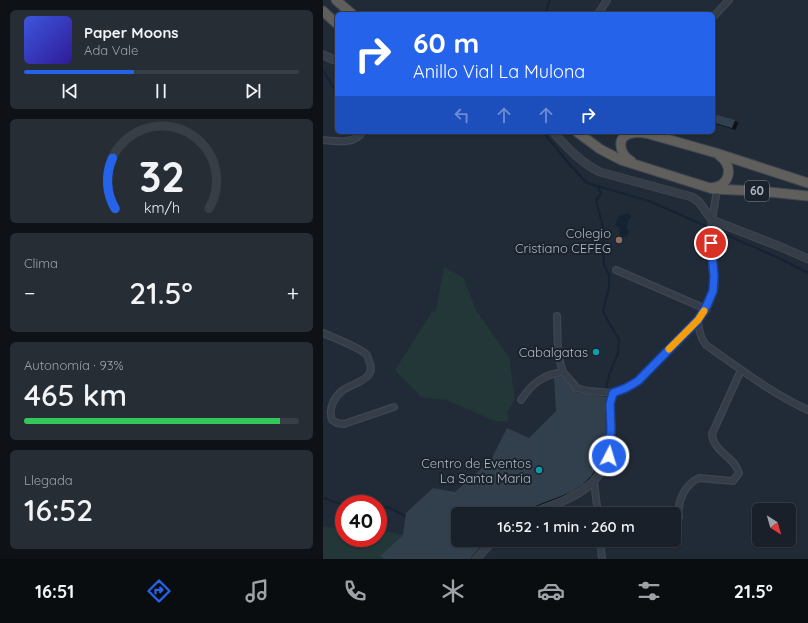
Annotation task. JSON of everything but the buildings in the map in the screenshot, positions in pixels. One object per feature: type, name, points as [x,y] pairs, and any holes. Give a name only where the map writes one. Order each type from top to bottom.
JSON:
[{"type":"highway","points":[[336,0],[350,12]]},
{"type":"highway","points":[[323,11],[335,22]]},
{"type":"highway","name":"60","points":[[580,134],[610,155],[642,167],[717,190],[759,191],[808,196]]},
{"type":"highway","points":[[628,134],[623,139],[620,147],[622,153],[625,157],[642,167]]},
{"type":"highway","name":"60","points":[[652,134],[808,183]]},
{"type":"highway","points":[[706,187],[713,188],[720,186],[729,174],[729,167],[725,160],[716,153]]},
{"type":"street","points":[[598,12],[607,0]]},
{"type":"street","points":[[715,15],[729,0]]},
{"type":"street","points":[[323,55],[335,60]]},
{"type":"street","points":[[323,140],[350,141],[356,139],[360,134]]},
{"type":"street","points":[[555,134],[581,162],[589,167],[600,172],[692,197],[699,202],[712,223],[781,247],[808,259]]},
{"type":"street","points":[[557,316],[558,355],[563,372],[577,388],[588,391],[611,393],[626,388],[638,381],[698,320],[706,309],[714,284],[711,234],[717,190]]},
{"type":"street","points":[[616,270],[706,309]]},
{"type":"street","points":[[698,320],[699,332],[706,345],[775,393],[808,410]]},
{"type":"street","points":[[323,333],[355,348],[367,356],[372,366],[371,372],[366,378],[341,391],[332,404],[329,413],[332,420],[337,423],[344,424],[394,407]]},
{"type":"street","points":[[678,507],[686,489],[699,478],[733,481],[739,473],[736,466],[712,441],[712,434],[741,370]]},
{"type":"street","points":[[521,400],[533,385],[543,377],[563,372]]},
{"type":"street","points":[[547,507],[571,498],[594,482],[603,467],[609,456],[611,393]]},
{"type":"street","points":[[594,482],[596,507]]},
{"type":"street","points":[[476,559],[487,547]]},
{"type":"street","points":[[602,547],[603,559]]},
{"type":"shaded area","points":[[444,267],[463,277],[476,310],[509,357],[515,399],[507,413],[509,422],[495,421],[446,400],[421,397],[395,370],[432,312],[436,311]]},
{"type":"shaded area","points":[[323,527],[335,528],[335,547],[387,547],[387,531],[403,535],[380,556],[384,559],[323,559]]},
{"type":"water","points":[[628,213],[631,217],[627,224],[627,230],[629,231],[627,236],[621,238],[619,232],[620,229],[615,225],[618,217]]},
{"type":"waterway","points":[[546,12],[550,0]]},
{"type":"waterway","points":[[323,71],[335,92]]},
{"type":"waterway","points":[[545,134],[587,183],[649,201],[781,259],[808,273]]},
{"type":"waterway","points":[[598,186],[601,194],[596,200],[604,231],[604,265],[609,275],[609,287],[603,311],[619,339],[618,353],[609,375],[604,399]]},
{"type":"waterway","points":[[593,472],[595,470],[595,466],[602,462],[603,453]]},
{"type":"waterway","points":[[323,498],[335,502]]},
{"type":"waterway","points":[[387,507],[407,517]]},
{"type":"slow traffic","points":[[669,349],[698,320],[704,311]]},
{"type":"place","name":"Colegio Cristiano CEFEG","points":[[619,240]]},
{"type":"place","name":"Cabalgatas","points":[[596,352]]},
{"type":"place","name":"Centro de Eventos La Santa Maria","points":[[539,470]]},
{"type":"route","points":[[609,456],[611,429],[610,398],[613,393],[638,381],[698,320],[713,291],[714,266],[711,243]]}]
